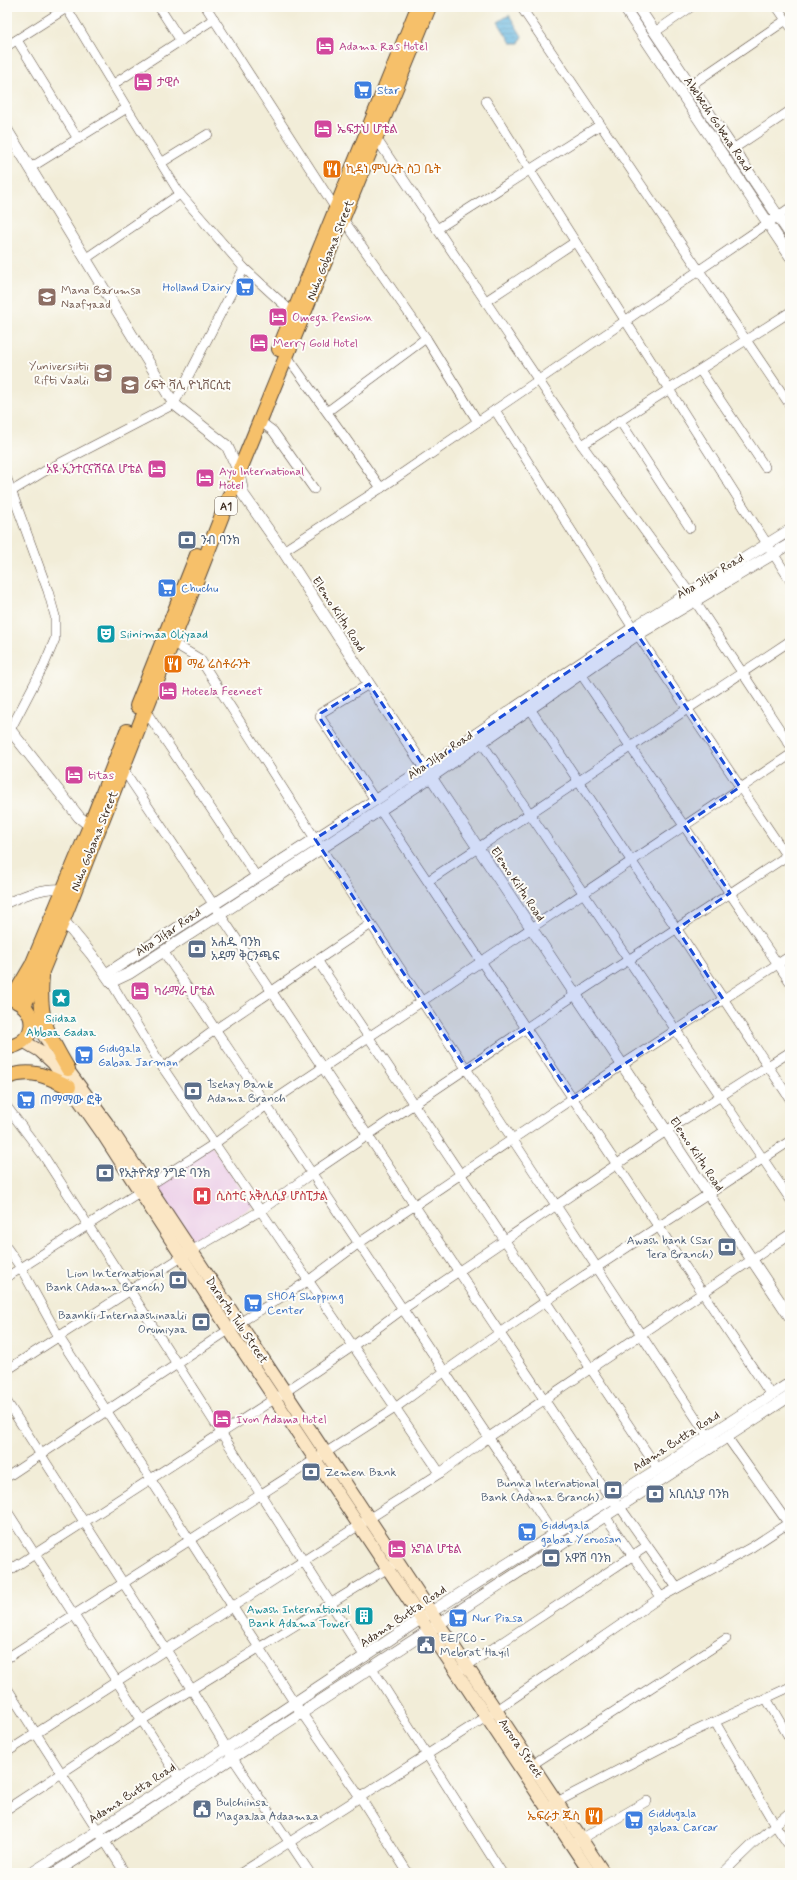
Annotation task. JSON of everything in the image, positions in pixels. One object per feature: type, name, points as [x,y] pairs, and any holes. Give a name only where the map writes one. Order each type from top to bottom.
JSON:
[{"type":"main road","name":"Nuho Gobana Street","points":[[12,998],[28,972],[68,891],[94,828],[283,350],[339,214],[418,7]]},
{"type":"main road","name":"Nuho Gobana Street","points":[[238,467],[261,422],[293,314],[376,138],[428,7]]},
{"type":"main road","name":"Nuho Gobana Street","points":[[94,828],[123,769],[145,710],[168,640]]},
{"type":"main road","name":"Nuho Gobana Street","points":[[12,998],[42,971],[63,920],[68,891]]},
{"type":"main road","points":[[42,971],[40,995],[44,1024],[50,1039],[68,1070]]},
{"type":"main road","points":[[12,998],[28,1011],[32,1019],[30,1032],[13,1047]]},
{"type":"main road","name":"Darartu Tulu Street","points":[[32,1019],[107,1123],[143,1189]]},
{"type":"main road","name":"Darartu Tulu Street","points":[[13,1047],[40,1051],[53,1063],[143,1189],[364,1521],[429,1622]]},
{"type":"main road","points":[[7,1077],[31,1073],[49,1076],[69,1087]]},
{"type":"main road","name":"Aurora Street","points":[[429,1622],[462,1669],[576,1842],[598,1872]]},
{"type":"street","points":[[7,46],[67,7],[112,85],[180,194],[244,268],[293,314]]},
{"type":"street","points":[[160,7],[181,41]]},
{"type":"street","points":[[206,7],[339,214],[426,338],[478,422]]},
{"type":"street","points":[[520,7],[790,405]]},
{"type":"street","name":"Abebech Gobena Road","points":[[624,7],[790,256]]},
{"type":"street","name":"Abebech Gobena Road","points":[[638,7],[790,234]]},
{"type":"street","points":[[655,32],[691,7]]},
{"type":"street","points":[[691,86],[788,23],[777,7]]},
{"type":"street","points":[[112,85],[214,19]]},
{"type":"street","points":[[17,40],[78,139]]},
{"type":"street","points":[[486,101],[790,580]]},
{"type":"street","points":[[30,168],[127,108]]},
{"type":"street","points":[[733,148],[790,111]]},
{"type":"street","points":[[437,229],[528,169],[600,125]]},
{"type":"street","points":[[7,130],[174,404]]},
{"type":"street","points":[[161,163],[208,134]]},
{"type":"street","points":[[376,138],[582,445],[692,596],[790,745]]},
{"type":"street","points":[[85,259],[180,194]]},
{"type":"street","points":[[283,551],[381,488],[767,222],[790,208]]},
{"type":"street","points":[[486,301],[575,242]]},
{"type":"street","points":[[10,492],[45,471],[174,404],[244,268]]},
{"type":"street","points":[[582,445],[790,312]]},
{"type":"street","points":[[328,411],[426,338]]},
{"type":"street","points":[[283,350],[328,411],[381,488]]},
{"type":"street","points":[[700,370],[765,467]]},
{"type":"street","name":"Elemo Kiltu Road","points":[[174,404],[222,440],[227,446],[238,467],[243,494],[283,551],[285,557],[369,684],[790,1317]]},
{"type":"street","points":[[7,1370],[186,1254],[260,1211],[312,1172],[575,995],[730,893],[789,857],[635,632],[495,410]]},
{"type":"street","points":[[620,421],[690,528]]},
{"type":"street","points":[[261,422],[273,431],[314,489]]},
{"type":"street","points":[[7,479],[10,492],[55,616],[55,638],[44,665],[8,731],[79,817],[94,828]]},
{"type":"street","name":"Aba Jifar Road","points":[[770,550],[790,530]]},
{"type":"street","name":"Aba Jifar Road","points":[[109,978],[130,973],[219,914],[318,843],[428,773],[635,632],[770,550],[790,544]]},
{"type":"street","name":"Aba Jifar Road","points":[[428,773],[482,743],[531,710],[581,674],[635,632]]},
{"type":"street","points":[[168,640],[200,659],[421,1001],[711,1441]]},
{"type":"street","points":[[428,881],[790,641]]},
{"type":"street","points":[[581,674],[790,982]]},
{"type":"street","points":[[369,684],[321,713],[320,717],[771,1395]]},
{"type":"street","points":[[145,710],[256,876]]},
{"type":"street","points":[[531,710],[790,1099]]},
{"type":"street","points":[[482,743],[790,1199]]},
{"type":"street","points":[[7,1277],[214,1144],[267,1105],[530,927],[790,754]]},
{"type":"street","points":[[123,769],[610,1498],[620,1507],[677,1588]]},
{"type":"street","name":"Aba Jifar Road","points":[[109,978],[213,904],[256,876],[318,843]]},
{"type":"street","points":[[7,903],[38,891],[68,891]]},
{"type":"street","points":[[63,920],[109,978],[163,1068],[440,1474]]},
{"type":"street","points":[[163,1068],[216,1029],[371,924]]},
{"type":"street","points":[[163,950],[554,1535]]},
{"type":"street","points":[[7,1478],[234,1327],[308,1281],[414,1205],[622,1065],[790,956]]},
{"type":"street","points":[[317,960],[658,1469]]},
{"type":"street","points":[[7,1572],[280,1395],[353,1346],[403,1308],[666,1131],[790,1052]]},
{"type":"street","points":[[7,1107],[43,1155],[365,1657]]},
{"type":"street","points":[[7,1658],[321,1457],[395,1408],[445,1371],[597,1268],[790,1140]]},
{"type":"street","points":[[7,1752],[303,1560],[440,1474],[489,1437],[544,1399],[790,1234]]},
{"type":"street","points":[[7,1248],[21,1268],[59,1337],[150,1479],[294,1702],[360,1797],[408,1873]]},
{"type":"street","name":"Adama Butta Road","points":[[55,1873],[105,1840],[229,1752],[294,1702],[365,1657],[429,1622],[620,1507],[711,1441],[771,1395],[790,1383]]},
{"type":"street","name":"Adama Butta Road","points":[[32,1873],[179,1778],[302,1713],[372,1668],[429,1622],[610,1498],[658,1469],[711,1441],[727,1437],[790,1396]]},
{"type":"street","points":[[7,1402],[166,1649],[229,1752],[310,1873]]},
{"type":"street","points":[[241,1873],[491,1714],[661,1597],[752,1548],[789,1525],[727,1437]]},
{"type":"street","points":[[7,1511],[179,1778]]},
{"type":"street","points":[[605,1516],[661,1597]]},
{"type":"street","points":[[462,1669],[647,1546]]},
{"type":"street","points":[[7,1809],[142,1720],[393,1566]]},
{"type":"street","points":[[527,1768],[726,1640]]},
{"type":"street","points":[[372,1668],[502,1873]]},
{"type":"street","points":[[552,1805],[684,1736],[790,1687]]},
{"type":"street","points":[[7,1688],[125,1873]]},
{"type":"street","points":[[766,1698],[790,1739]]},
{"type":"street","points":[[715,1722],[775,1825],[790,1847]]},
{"type":"street","points":[[576,1842],[648,1802]]},
{"type":"street","points":[[723,1873],[790,1812]]},
{"type":"highlighted area","points":[[633,628],[740,787],[684,825],[730,893],[677,929],[723,999],[573,1098],[526,1028],[466,1068],[315,839],[375,800],[321,720],[321,713],[369,684],[425,768]]},
{"type":"shaded area","name":"ሲስተር አቅሊሲያ ሆስፒታል","points":[[211,1145],[253,1206],[192,1247],[153,1186]]},
{"type":"water","points":[[509,15],[522,36],[519,43],[511,43],[498,22]]},
{"type":"place","name":"Adama Ras Hotel","points":[[325,46]]},
{"type":"place","name":"ታዊሶ","points":[[143,82]]},
{"type":"place","name":"Star","points":[[363,90]]},
{"type":"place","name":"ኤፍታህ ሆቴል","points":[[323,129]]},
{"type":"place","name":"ኪዳነ ምህረት ስጋ ቤት","points":[[332,169]]},
{"type":"place","name":"Holland Dairy","points":[[245,287]]},
{"type":"place","name":"Mana Barumsa Naafyaad","points":[[47,297]]},
{"type":"place","name":"Omega Pension","points":[[278,317]]},
{"type":"place","name":"Merry Gold Hotel","points":[[259,343]]},
{"type":"place","name":"Yuniversiitii Rifti Vaalii","points":[[103,373]]},
{"type":"place","name":"ሪፍት ቫሊ ዮኒቨርሲቲ","points":[[130,385]]},
{"type":"place","name":"አዩ ኢንተርናሽናል ሆቴል","points":[[157,469]]},
{"type":"place","name":"Ayu International Hotel","points":[[205,478]]},
{"type":"place","name":"ንብ ባንክ","points":[[187,540]]},
{"type":"place","name":"Chuchu","points":[[167,588]]},
{"type":"place","name":"Siinimaa Oliyaad","points":[[106,634]]},
{"type":"place","name":"ማፊ ሬስቶራንት","points":[[173,664]]},
{"type":"place","name":"Hoteela Feeneet","points":[[168,691]]},
{"type":"place","name":"titas","points":[[74,775]]},
{"type":"place","name":"አሐዱ ባንክ አዳማ ቅርንጫፍ","points":[[197,949]]},
{"type":"place","name":"ካራማራ ሆቴል","points":[[140,991]]},
{"type":"place","name":"Siidaa Abbaa Gadaa","points":[[61,998]]},
{"type":"place","name":"Gidugala Gabaa Jarman","points":[[84,1055]]},
{"type":"place","name":"Tsehay Bank Adama Branch","points":[[193,1091]]},
{"type":"place","name":"ጠማማው ፎቅ","points":[[26,1100]]},
{"type":"place","name":"የኢትዮጵያ ንግድ ባንክ","points":[[105,1173]]},
{"type":"place","name":"ሲስተር አቅሊሲያ ሆስፒታል","points":[[202,1196]]},
{"type":"place","name":"Awash bank (Sar Tera Branch)","points":[[727,1247]]},
{"type":"place","name":"Lion International Bank (Adama Branch)","points":[[178,1280]]},
{"type":"place","name":"SHOA Shopping Center","points":[[253,1303]]},
{"type":"place","name":"Baankii Internaashinaalii Oromiyaa","points":[[201,1322]]},
{"type":"place","name":"Ivon Adama Hotel","points":[[222,1419]]},
{"type":"place","name":"Zemen Bank","points":[[311,1472]]},
{"type":"place","name":"Bunna International Bank (Adama Branch)","points":[[613,1490]]},
{"type":"place","name":"አቢሲኒያ ባንክ","points":[[655,1494]]},
{"type":"place","name":"Giddugala gabaa Yeroosan","points":[[527,1532]]},
{"type":"place","name":"ኤግል ሆቴል","points":[[397,1549]]},
{"type":"place","name":"አዋሽ ባንክ","points":[[551,1558]]},
{"type":"place","name":"Awash International Bank Adama Tower","points":[[364,1616]]},
{"type":"place","name":"Nur Piasa","points":[[458,1618]]},
{"type":"place","name":"EEPCO - Mebrat Hayil","points":[[426,1645]]},
{"type":"place","name":"Bulchiinsa Magaalaa Adaamaa","points":[[202,1809]]},
{"type":"place","name":"ኤፍራታ ጁስ","points":[[594,1816]]},
{"type":"place","name":"Giddugala gabaa Carcar","points":[[634,1820]]}]
